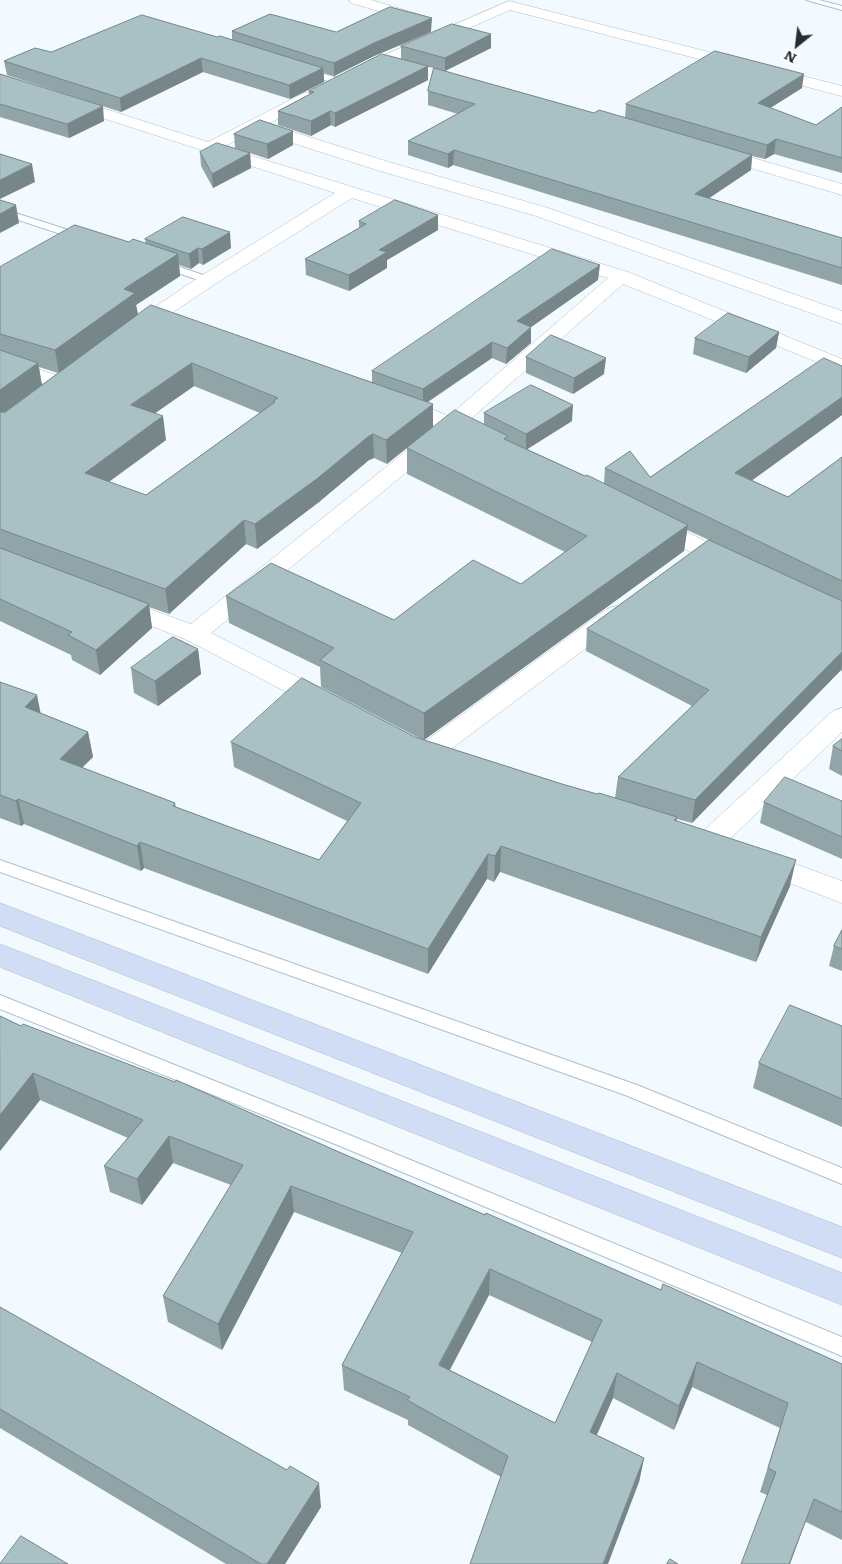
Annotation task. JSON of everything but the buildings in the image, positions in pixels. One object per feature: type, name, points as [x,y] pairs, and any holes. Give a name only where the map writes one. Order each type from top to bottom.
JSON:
[{"type":"main road","points":[[0,914],[842,1243]]},
{"type":"main road","points":[[0,955],[842,1288]]},
{"type":"street","points":[[356,0],[453,29]]},
{"type":"street","points":[[209,148],[338,81],[509,5],[842,91]]},
{"type":"street","points":[[380,61],[409,69]]},
{"type":"street","points":[[0,80],[209,148],[621,276],[842,366]]},
{"type":"street","points":[[253,125],[386,167],[539,211],[842,318]]},
{"type":"street","points":[[703,148],[842,190]]},
{"type":"street","points":[[114,344],[208,280],[349,192]]},
{"type":"street","points":[[194,634],[452,424],[621,276]]},
{"type":"street","points":[[151,317],[179,327]]},
{"type":"street","points":[[0,363],[62,383]]},
{"type":"street","points":[[377,397],[452,424],[496,446]]},
{"type":"street","points":[[634,515],[747,570]]},
{"type":"street","points":[[680,567],[704,550]]},
{"type":"street","points":[[92,595],[194,634],[349,714]]},
{"type":"street","points":[[426,754],[632,602]]},
{"type":"street","points":[[842,717],[700,838],[842,892]]},
{"type":"street","points":[[400,741],[426,754],[455,763]]},
{"type":"lane","points":[[810,0],[842,8]]},
{"type":"lane","points":[[291,67],[338,81]]},
{"type":"lane","points":[[0,211],[94,242]]},
{"type":"lane","points":[[151,261],[208,280]]},
{"type":"lane","points":[[0,866],[631,1090],[842,1176]]},
{"type":"lane","points":[[0,1002],[355,1145],[842,1347]]}]
